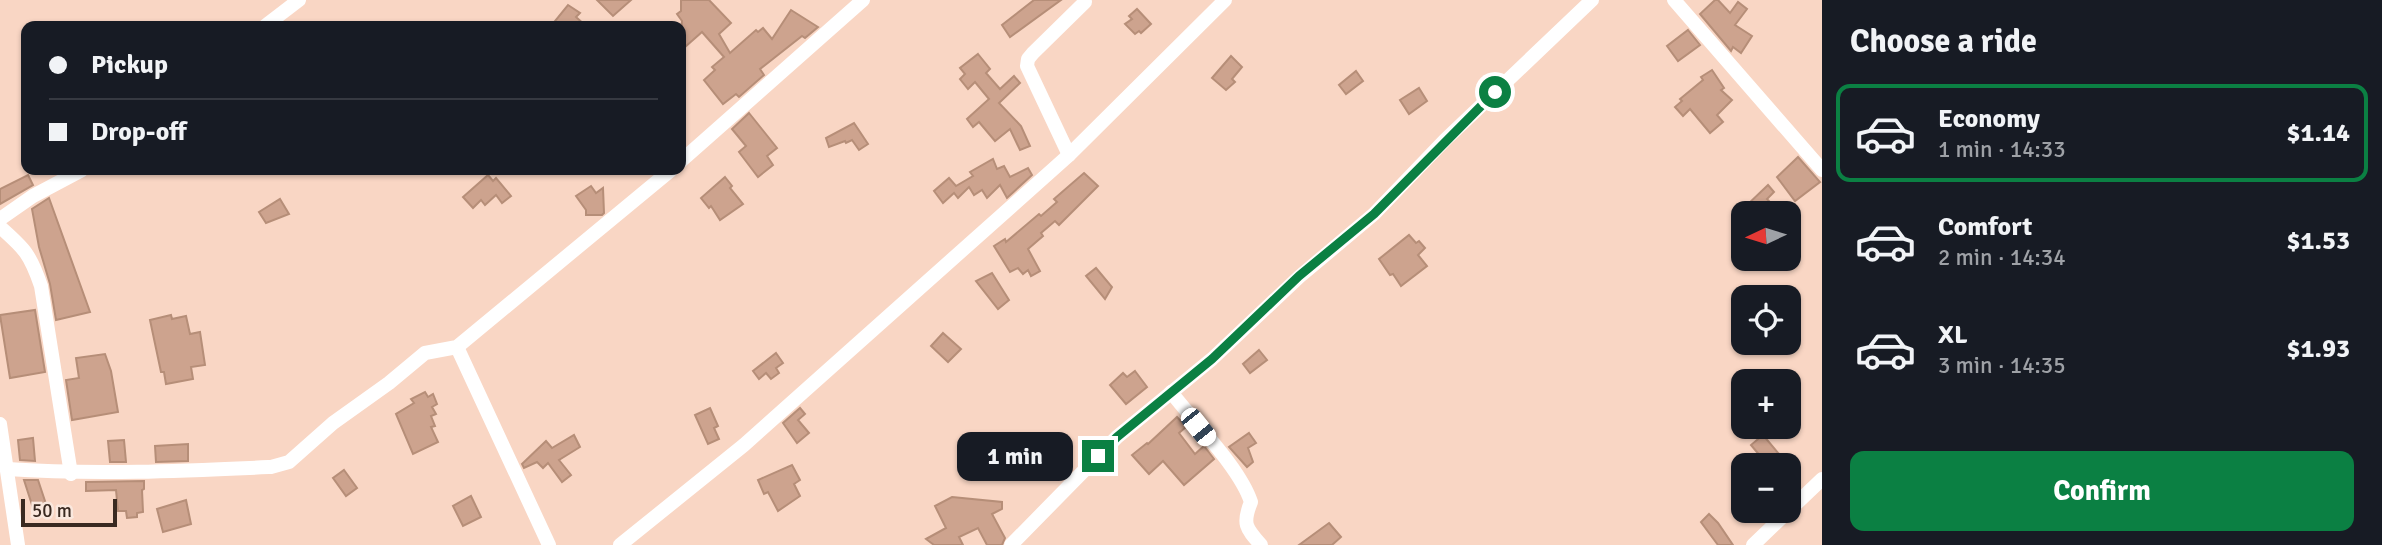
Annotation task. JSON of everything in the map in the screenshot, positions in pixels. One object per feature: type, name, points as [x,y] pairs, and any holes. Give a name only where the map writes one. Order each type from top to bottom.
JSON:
[{"type":"street","points":[[272,21],[299,0]]},
{"type":"street","points":[[686,157],[863,0]]},
{"type":"street","points":[[621,545],[744,445],[1069,155],[1225,0]]},
{"type":"street","points":[[1011,545],[1117,437],[1212,359],[1299,276],[1374,214],[1446,140],[1592,0]]},
{"type":"street","points":[[1674,0],[1822,170]]},
{"type":"street","points":[[1069,155],[1027,66],[1033,53],[1085,2]]},
{"type":"street","points":[[0,219],[33,196],[73,175]]},
{"type":"street","points":[[7,469],[71,474],[271,467],[289,462],[332,424],[425,353],[457,346],[665,175]]},
{"type":"street","points":[[0,227],[19,243],[32,260],[40,286],[71,474]]},
{"type":"street","points":[[457,346],[549,545]]},
{"type":"street","points":[[1171,392],[1226,461],[1248,495],[1251,502],[1245,516],[1246,524],[1261,545]]},
{"type":"street","points":[[0,424],[18,545]]},
{"type":"street","points":[[1753,545],[1822,479]]},
{"type":"building","points":[[597,0],[631,0],[613,16]]},
{"type":"building","points":[[681,0],[709,0],[731,23],[719,34],[730,53],[756,30],[758,32],[763,28],[772,39],[791,10],[818,27],[760,69],[764,75],[739,97],[736,94],[723,104],[704,80],[715,70],[712,67],[724,57],[702,32],[686,46],[686,21],[682,21],[677,14],[681,11]]},
{"type":"building","points":[[1034,0],[1061,0],[1010,37],[1002,25]]},
{"type":"building","points":[[1715,0],[1730,13],[1738,2],[1747,9],[1735,25],[1752,36],[1741,53],[1733,47],[1731,51],[1700,14]]},
{"type":"building","points":[[568,5],[580,13],[576,17],[580,21],[555,21]]},
{"type":"building","points":[[1137,9],[1151,24],[1141,33],[1139,31],[1135,34],[1125,24],[1132,19],[1129,16]]},
{"type":"building","points":[[1688,30],[1700,45],[1678,61],[1667,46]]},
{"type":"building","points":[[978,54],[990,69],[986,73],[1000,89],[1014,76],[1020,83],[999,103],[1021,126],[1030,146],[1020,150],[1010,129],[995,141],[979,122],[973,127],[967,119],[989,99],[975,82],[968,89],[960,79],[965,74],[960,68]]},
{"type":"building","points":[[1231,56],[1242,67],[1232,79],[1235,82],[1226,90],[1212,78]]},
{"type":"building","points":[[1712,70],[1724,88],[1721,90],[1732,100],[1717,115],[1723,122],[1710,133],[1690,109],[1683,116],[1675,107],[1682,101],[1680,99],[1703,80],[1701,77]]},
{"type":"building","points":[[1356,71],[1363,81],[1346,94],[1339,85]]},
{"type":"building","points":[[1419,88],[1427,101],[1409,114],[1400,100]]},
{"type":"building","points":[[749,113],[777,148],[767,156],[773,165],[758,177],[739,152],[746,146],[732,129]]},
{"type":"building","points":[[854,123],[868,144],[859,150],[852,140],[829,147],[826,138]]},
{"type":"building","points":[[1798,157],[1820,182],[1795,201],[1777,177]]},
{"type":"building","points":[[993,159],[997,169],[1004,166],[1010,177],[1028,168],[1032,175],[1007,198],[1000,185],[987,198],[982,190],[974,195],[969,187],[958,198],[954,193],[943,203],[934,191],[949,178],[956,186],[973,176],[970,172]]},
{"type":"building","points":[[1084,173],[1098,186],[1059,225],[1055,221],[1041,233],[1043,236],[1028,249],[1040,271],[1031,276],[1028,270],[1023,274],[1018,268],[1010,272],[994,246],[1005,239],[1006,242],[1039,214],[1041,216],[1057,202],[1054,199]]},
{"type":"building","points":[[28,175],[33,185],[0,204],[0,189]]},
{"type":"building","points":[[488,175],[493,181],[496,178],[511,196],[502,203],[496,195],[485,205],[481,200],[473,208],[463,197]]},
{"type":"building","points":[[725,177],[743,204],[720,220],[711,206],[709,208],[701,198]]},
{"type":"building","points":[[1768,185],[1774,192],[1767,199],[1769,201],[1751,201]]},
{"type":"building","points":[[591,186],[596,193],[603,188],[602,215],[586,215],[586,210],[576,196]]},
{"type":"building","points":[[49,198],[90,312],[56,320],[32,209]]},
{"type":"building","points":[[280,199],[289,214],[266,223],[259,212]]},
{"type":"building","points":[[1409,235],[1425,248],[1418,255],[1427,266],[1401,286],[1379,259]]},
{"type":"building","points":[[1096,268],[1112,287],[1105,299],[1086,276]]},
{"type":"building","points":[[992,273],[1009,300],[998,309],[976,281]]},
{"type":"building","points":[[35,310],[45,372],[10,378],[0,315]]},
{"type":"building","points":[[171,315],[172,319],[186,316],[190,334],[200,332],[205,365],[191,367],[193,379],[166,384],[150,320]]},
{"type":"building","points":[[943,333],[961,349],[948,362],[931,346]]},
{"type":"building","points":[[1259,350],[1267,360],[1250,373],[1243,364]]},
{"type":"building","points":[[776,353],[783,363],[776,368],[779,373],[771,379],[766,373],[759,379],[753,371]]},
{"type":"building","points":[[105,354],[111,371],[118,412],[72,420],[66,380],[79,378],[76,358]]},
{"type":"building","points":[[1135,371],[1147,387],[1126,404],[1110,385],[1123,373],[1127,377]]},
{"type":"building","points":[[425,392],[428,397],[433,394],[437,404],[432,407],[436,414],[431,416],[435,426],[431,427],[438,442],[413,454],[396,414],[414,403],[411,399]]},
{"type":"building","points":[[710,408],[718,426],[714,428],[719,439],[708,444],[695,415]]},
{"type":"building","points":[[800,408],[805,414],[798,420],[809,433],[797,443],[783,423]]},
{"type":"building","points":[[1177,417],[1186,427],[1179,433],[1195,454],[1204,446],[1214,459],[1184,485],[1163,461],[1149,474],[1132,455]]},
{"type":"building","points":[[1249,433],[1256,443],[1248,448],[1253,462],[1247,467],[1229,447]]},
{"type":"building","points":[[574,435],[580,447],[559,460],[571,475],[562,482],[548,463],[543,468],[537,462],[524,468],[522,464],[546,441],[552,448]]},
{"type":"building","points":[[33,438],[35,461],[20,460],[18,440]]},
{"type":"building","points":[[1758,439],[1766,439],[1778,453],[1758,453],[1751,445]]},
{"type":"building","points":[[124,440],[126,462],[110,462],[108,441]]},
{"type":"building","points":[[188,444],[188,461],[156,462],[155,446]]},
{"type":"building","points":[[792,465],[800,480],[794,484],[800,496],[778,511],[768,492],[764,494],[758,480]]},
{"type":"building","points":[[344,470],[357,488],[346,496],[333,478]]},
{"type":"building","points":[[24,480],[38,480],[46,504],[33,508]]},
{"type":"building","points":[[144,481],[143,512],[137,513],[137,517],[127,518],[126,511],[118,511],[116,490],[86,491],[86,482]]},
{"type":"building","points":[[471,496],[481,517],[463,526],[453,506]]},
{"type":"building","points":[[952,497],[1002,502],[1002,509],[992,514],[1005,538],[1002,545],[987,545],[978,528],[959,537],[963,545],[934,545],[926,539],[946,528],[935,506]]},
{"type":"building","points":[[186,500],[191,524],[163,532],[157,509]]},
{"type":"building","points":[[1709,514],[1733,545],[1718,545],[1701,522]]},
{"type":"building","points":[[1329,523],[1341,537],[1332,545],[1299,545]]},
{"type":"route","points":[[1098,456],[1117,437],[1212,359],[1299,276],[1374,214],[1495,92]]}]
